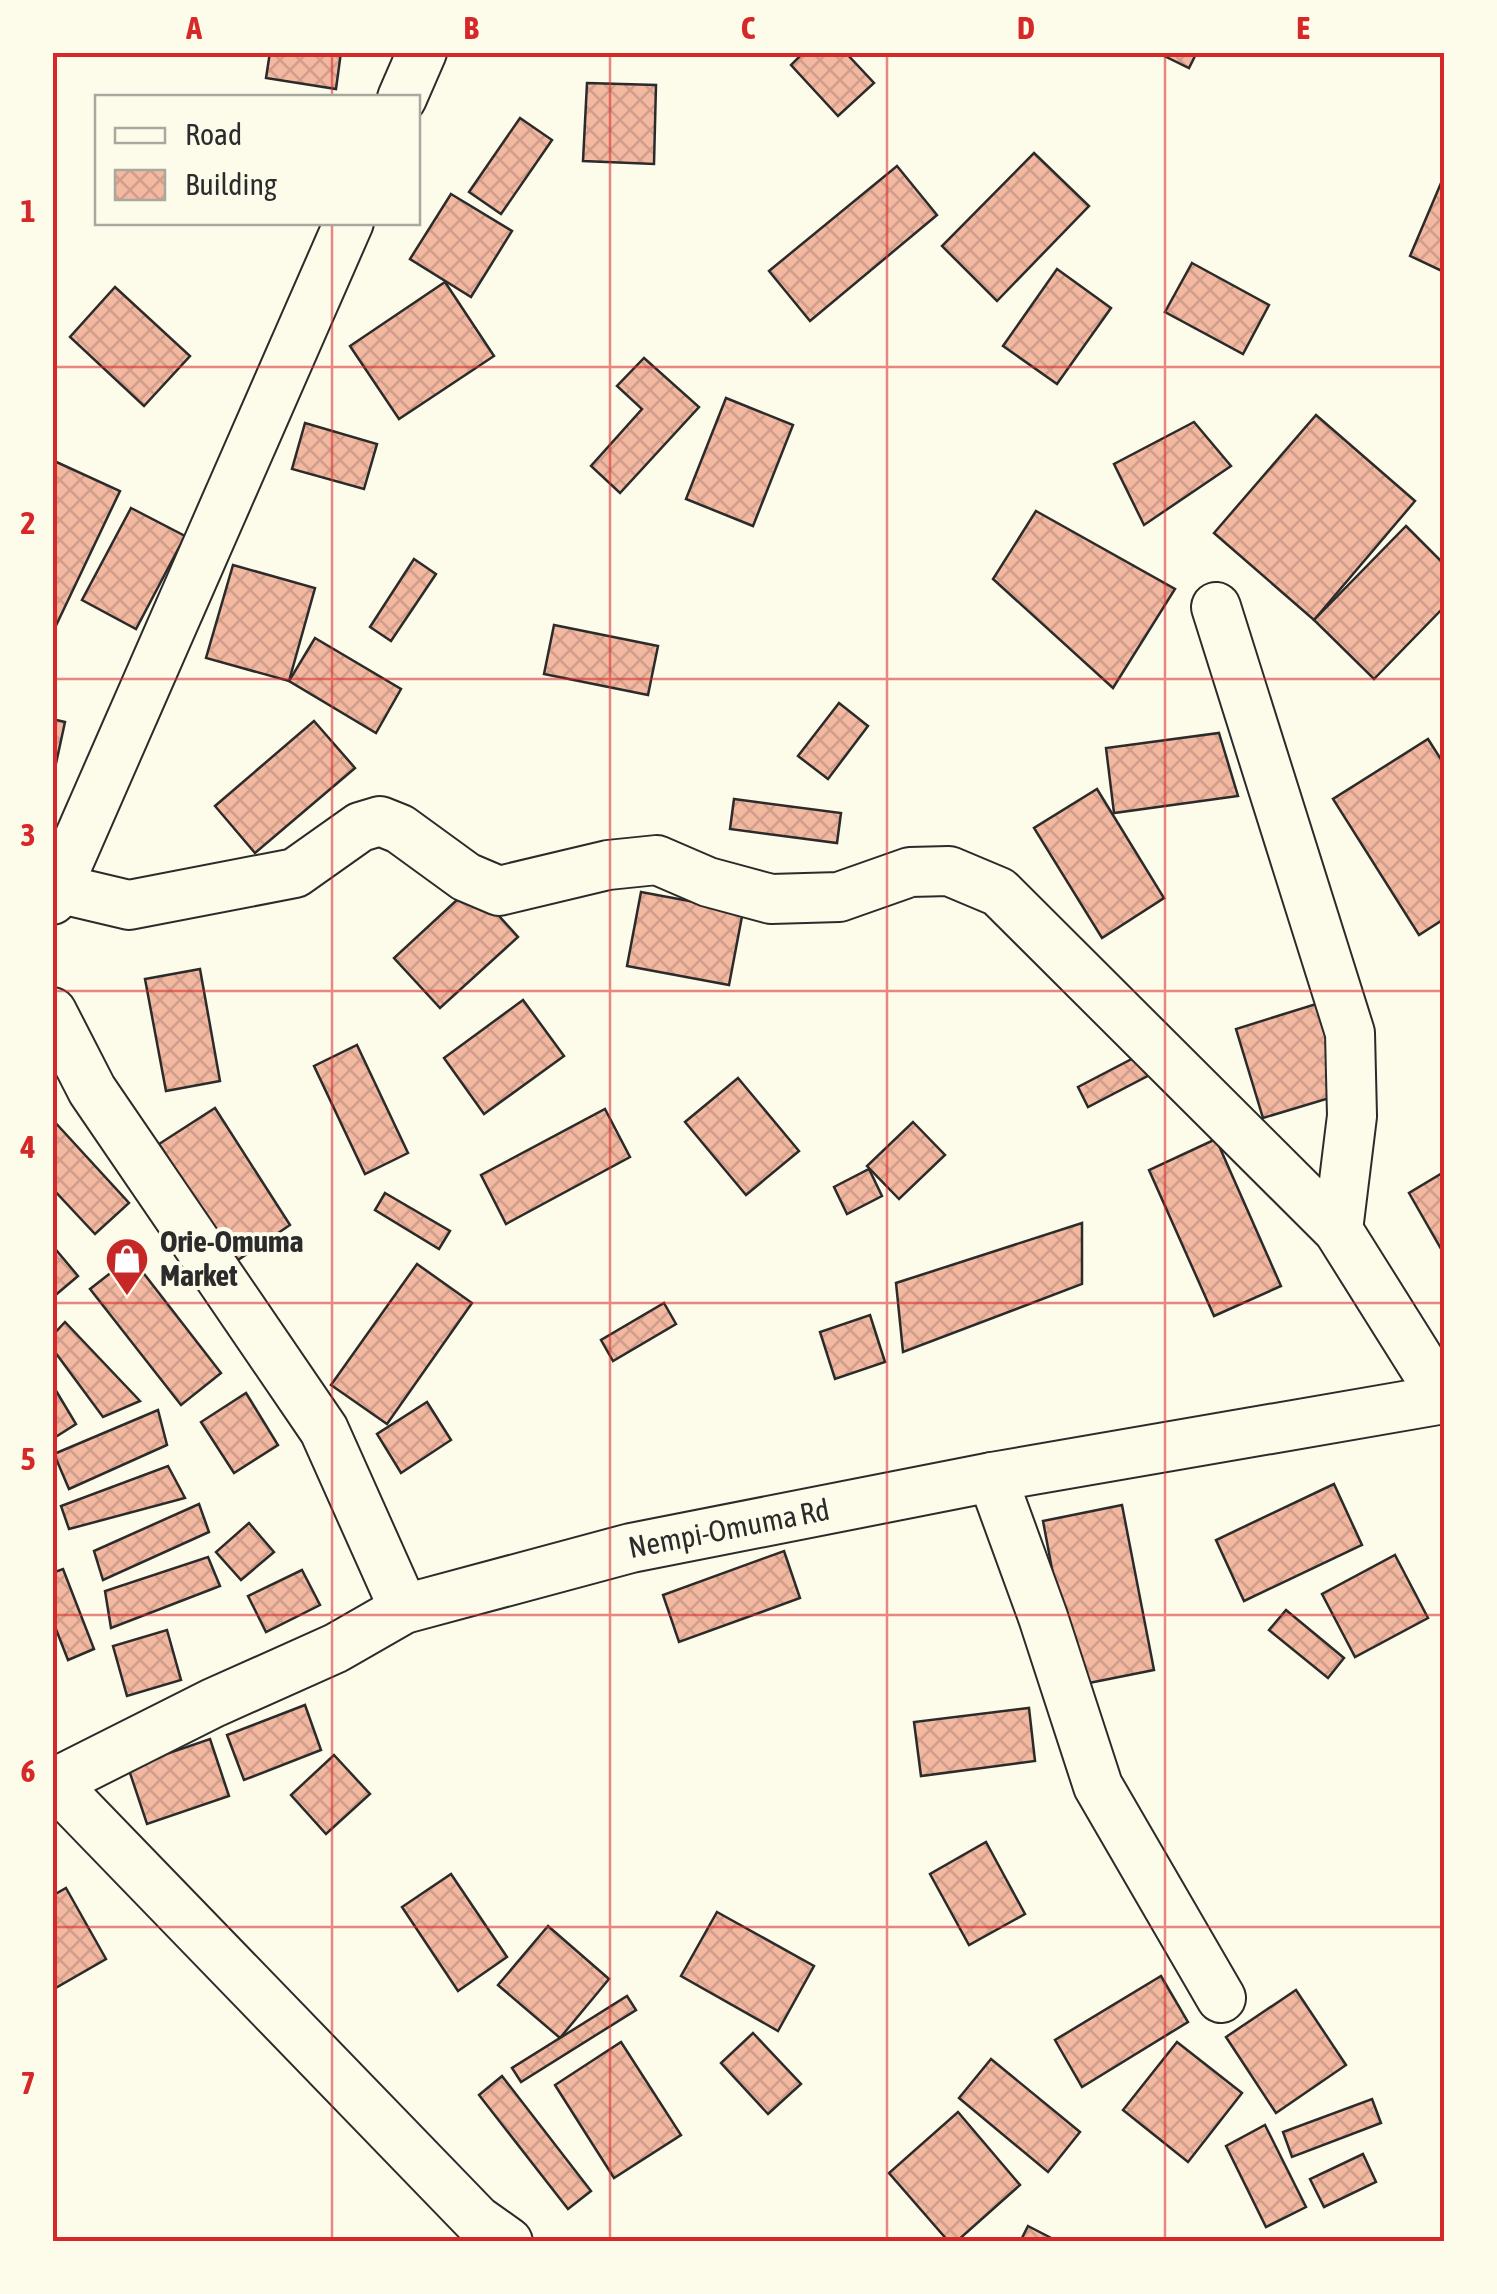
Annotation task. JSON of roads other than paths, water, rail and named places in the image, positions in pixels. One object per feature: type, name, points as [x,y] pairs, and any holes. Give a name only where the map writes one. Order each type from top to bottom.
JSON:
[{"type":"street","points":[[403,95],[422,52]]},
{"type":"street","points":[[347,225],[55,894],[130,906],[295,872],[360,827],[380,820],[400,829],[466,877],[499,891],[608,865],[657,860],[708,882],[771,899],[839,897],[910,872],[948,870],[999,892],[1338,1230],[1444,1399]]},
{"type":"street","points":[[1216,607],[1350,1032],[1352,1116],[1338,1230]]},
{"type":"street","points":[[52,1012],[92,1090],[324,1430],[404,1610]]},
{"type":"street","name":"Nempi-Omuma Rd","points":[[53,1784],[213,1703],[336,1648],[404,1610],[631,1548],[992,1477],[1444,1399]]},
{"type":"street","points":[[992,1477],[1098,1786],[1221,1998]]},
{"type":"street","points":[[53,1784],[477,2220],[508,2242]]},
{"type":"place","name":"Orie-Omuma Market","points":[[127,1297]]}]
